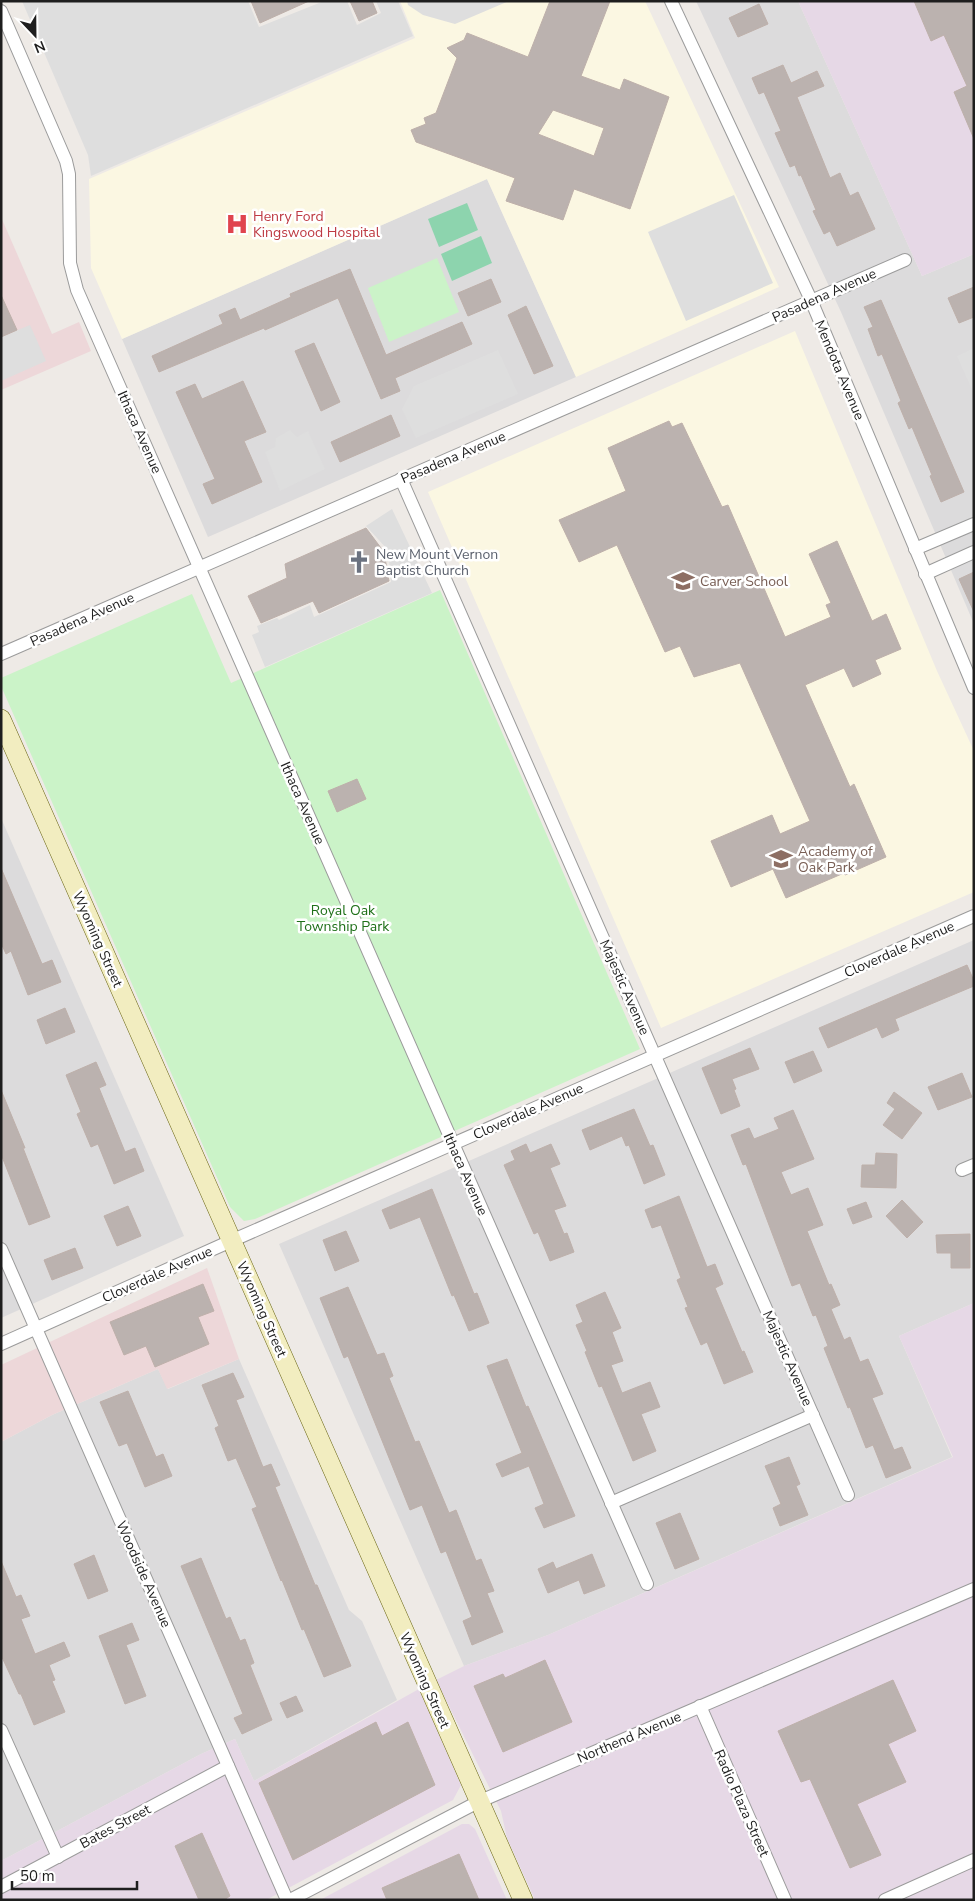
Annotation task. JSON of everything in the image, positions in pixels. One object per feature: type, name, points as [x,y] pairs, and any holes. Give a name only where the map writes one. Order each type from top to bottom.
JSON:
[{"type":"street","name":"Mendota Avenue","points":[[671,1],[811,300],[974,688]]},
{"type":"street","name":"Ithaca Avenue","points":[[1,11],[66,161],[69,174],[70,263],[77,290],[647,1584]]},
{"type":"street","name":"Pasadena Avenue","points":[[1,654],[905,260]]},
{"type":"street","name":"Majestic Avenue","points":[[401,479],[848,1495]]},
{"type":"street","points":[[915,549],[974,524]]},
{"type":"street","points":[[925,574],[974,552]]},
{"type":"street","name":"Wyoming Street","points":[[1,719],[478,1802],[523,1900]]},
{"type":"street","name":"Cloverdale Avenue","points":[[1,1344],[231,1241],[974,916]]},
{"type":"street","name":"Woodside Avenue","points":[[1,1249],[228,1766],[289,1900]]},
{"type":"street","points":[[611,1503],[813,1416]]},
{"type":"street","name":"Northend Avenue","points":[[289,1900],[478,1802],[974,1589]]},
{"type":"street","name":"Radio Plaza Street","points":[[700,1706],[785,1900]]},
{"type":"street","points":[[1,1730],[58,1857]]},
{"type":"street","name":"Bates Street","points":[[1,1887],[228,1766]]},
{"type":"street","points":[[886,1900],[974,1860]]},
{"type":"shaded area","points":[[22,1],[248,1],[259,27],[324,1],[347,1],[357,25],[381,13],[376,1],[398,1],[413,36],[91,176],[88,155]]},
{"type":"shaded area","name":"Henry Ford Kingswood Hospital","points":[[400,1],[645,1],[779,287],[576,377],[487,179],[122,339],[91,268],[89,179],[415,38]]},
{"type":"shaded area","points":[[407,1],[509,1],[455,24],[423,15],[408,5]]},
{"type":"shaded area","points":[[696,1],[798,1],[922,276],[974,254],[974,624],[841,312]]},
{"type":"shaded area","points":[[798,1],[974,1],[974,254],[922,276]]},
{"type":"shaded area","points":[[487,179],[576,377],[208,537],[122,339]]},
{"type":"shaded area","points":[[734,195],[773,283],[686,321],[648,232]]},
{"type":"shaded area","points":[[1,217],[52,334],[79,322],[91,351],[1,390]]},
{"type":"shaded area","points":[[30,325],[46,361],[1,381],[1,337]]},
{"type":"shaded area","name":"Carver School","points":[[795,331],[937,671],[974,751],[974,892],[661,1028],[428,492]]},
{"type":"shaded area","points":[[974,348],[974,394],[957,356]]},
{"type":"shaded area","points":[[498,350],[518,394],[416,438],[402,409],[414,386]]},
{"type":"shaded area","points":[[290,430],[297,437],[308,431],[325,469],[280,491],[265,452],[275,447],[276,438]]},
{"type":"shaded area","points":[[392,509],[432,593],[265,667],[252,635],[259,632],[257,626],[277,618],[279,620],[310,605],[314,617],[391,582],[388,550],[366,526]]},
{"type":"shaded area","points":[[1,818],[184,1236],[1,1318]]},
{"type":"shaded area","points":[[974,940],[974,1303],[899,1336],[952,1457],[548,1635],[464,1666],[279,1244]]},
{"type":"shaded area","points":[[207,1268],[239,1359],[167,1389],[158,1369],[52,1415],[1,1442],[1,1365]]},
{"type":"shaded area","points":[[974,1303],[974,1900],[535,1900],[507,1838],[501,1811],[436,1680],[464,1666],[548,1635],[953,1457],[899,1336]]},
{"type":"shaded area","points":[[239,1359],[349,1610],[362,1621],[397,1700],[254,1781],[235,1739],[201,1754],[1,1861],[1,1442],[52,1415],[158,1369],[168,1389]]},
{"type":"shaded area","points":[[419,1689],[461,1785],[453,1800],[266,1900],[1,1900],[1,1861],[201,1754],[235,1739],[254,1781]]},
{"type":"shaded area","points":[[462,1824],[469,1824],[475,1829],[507,1900],[320,1900]]},
{"type":"green space","points":[[467,203],[478,230],[439,247],[428,219]]},
{"type":"green space","points":[[481,236],[492,263],[452,281],[441,254]]},
{"type":"green space","points":[[437,258],[459,312],[389,342],[368,288]]},
{"type":"green space","name":"Royal Oak Township Park","points":[[440,590],[640,1049],[255,1219],[244,1221],[230,1207],[1,686],[1,678],[192,594],[231,683]]},
{"type":"building","points":[[251,1],[309,1],[260,23]]},
{"type":"building","points":[[350,1],[372,1],[377,13],[359,21]]},
{"type":"building","points":[[550,1],[610,1],[581,76],[620,90],[624,79],[669,97],[630,209],[574,189],[563,220],[506,201],[515,178],[416,142],[411,130],[426,124],[424,118],[436,113],[457,58],[447,48],[464,40],[467,33],[528,57]],"holes":[[[553,110],[604,128],[594,156],[538,134]]]},
{"type":"building","points":[[914,1],[974,1],[974,139],[954,92],[967,86],[944,35],[931,41]]},
{"type":"building","points":[[759,4],[768,24],[738,37],[729,18]]},
{"type":"building","points":[[783,65],[791,83],[817,71],[824,86],[797,97],[830,178],[840,173],[850,196],[858,192],[875,229],[837,246],[830,231],[824,234],[813,211],[816,210],[801,175],[799,176],[795,165],[790,167],[775,133],[781,131],[764,92],[759,94],[752,78]]},
{"type":"building","points":[[350,269],[386,355],[462,322],[472,344],[395,378],[400,391],[381,399],[338,298],[265,330],[264,328],[159,372],[152,356],[223,324],[219,315],[235,308],[240,320],[291,297],[290,294]]},
{"type":"building","points":[[491,279],[501,302],[468,316],[458,293]]},
{"type":"building","points":[[974,287],[974,317],[959,323],[948,298]]},
{"type":"building","points":[[1,295],[17,330],[1,337]]},
{"type":"building","points":[[881,300],[964,492],[941,502],[912,427],[909,429],[898,403],[901,401],[882,354],[878,356],[868,329],[873,327],[864,307]]},
{"type":"building","points":[[526,306],[553,366],[534,374],[508,315]]},
{"type":"building","points":[[314,343],[340,402],[321,411],[295,351]]},
{"type":"building","points":[[243,381],[266,432],[244,441],[262,482],[212,504],[203,484],[215,479],[176,392],[195,384],[202,399]]},
{"type":"building","points":[[391,415],[400,436],[340,462],[331,442]]},
{"type":"building","points":[[669,421],[672,427],[682,423],[722,507],[728,505],[785,637],[831,617],[826,605],[831,603],[809,554],[837,541],[872,621],[886,614],[901,649],[875,660],[881,674],[853,687],[844,668],[805,685],[850,787],[854,784],[886,857],[786,898],[773,869],[731,887],[711,841],[772,815],[780,834],[810,821],[740,663],[694,677],[680,646],[665,652],[617,545],[579,562],[559,520],[626,491],[608,448]]},
{"type":"building","points":[[366,528],[384,552],[389,581],[319,613],[313,601],[261,623],[248,596],[287,578],[285,564]]},
{"type":"building","points":[[974,572],[974,612],[959,579]]},
{"type":"building","points":[[357,779],[366,799],[337,812],[328,791]]},
{"type":"building","points":[[1,868],[42,964],[52,960],[61,982],[28,995],[11,951],[6,954],[1,943]]},
{"type":"building","points":[[967,965],[974,981],[974,986],[895,1019],[899,1030],[882,1038],[877,1027],[828,1048],[819,1028]]},
{"type":"building","points":[[65,1008],[75,1032],[46,1044],[37,1020]]},
{"type":"building","points":[[750,1048],[759,1069],[732,1079],[740,1106],[721,1114],[702,1068]]},
{"type":"building","points":[[813,1051],[822,1071],[794,1083],[785,1062]]},
{"type":"building","points":[[96,1062],[106,1085],[99,1088],[125,1152],[135,1148],[144,1171],[114,1184],[98,1144],[91,1147],[77,1114],[81,1112],[66,1075]]},
{"type":"building","points":[[962,1073],[972,1097],[938,1110],[928,1087]]},
{"type":"building","points":[[1,1090],[25,1148],[23,1148],[50,1217],[29,1225],[1,1154]]},
{"type":"building","points":[[894,1092],[922,1113],[902,1139],[883,1125],[895,1109],[887,1103]]},
{"type":"building","points":[[634,1109],[650,1146],[653,1145],[665,1175],[644,1184],[629,1145],[626,1146],[622,1136],[590,1150],[582,1130]]},
{"type":"building","points":[[793,1110],[814,1159],[781,1172],[791,1195],[808,1188],[823,1225],[807,1231],[829,1285],[831,1284],[840,1305],[831,1309],[844,1340],[850,1337],[860,1362],[868,1359],[883,1394],[872,1398],[894,1450],[902,1447],[911,1468],[886,1478],[873,1445],[866,1448],[850,1407],[848,1408],[824,1348],[828,1346],[816,1315],[813,1316],[800,1283],[792,1286],[746,1164],[743,1165],[731,1135],[749,1128],[754,1139],[779,1129],[774,1118]]},
{"type":"building","points":[[526,1144],[530,1153],[551,1144],[560,1164],[550,1168],[566,1206],[554,1210],[564,1234],[567,1233],[574,1252],[550,1261],[538,1232],[534,1234],[504,1165],[515,1160],[511,1151]]},
{"type":"building","points":[[876,1153],[897,1154],[896,1188],[861,1187],[862,1165],[875,1165]]},
{"type":"building","points":[[432,1189],[474,1294],[477,1293],[489,1323],[469,1331],[454,1295],[452,1296],[420,1217],[390,1229],[382,1210]]},
{"type":"building","points":[[679,1196],[707,1267],[715,1264],[723,1284],[715,1288],[742,1352],[744,1351],[753,1372],[724,1384],[707,1342],[701,1345],[685,1308],[688,1307],[677,1280],[681,1278],[661,1225],[652,1228],[645,1210]]},
{"type":"building","points":[[902,1200],[923,1222],[907,1238],[886,1216]]},
{"type":"building","points":[[866,1202],[872,1217],[853,1224],[847,1209]]},
{"type":"building","points":[[128,1206],[141,1236],[117,1246],[104,1216]]},
{"type":"building","points":[[346,1231],[359,1261],[335,1271],[323,1240]]},
{"type":"building","points":[[970,1234],[970,1268],[951,1268],[951,1253],[937,1253],[936,1235]]},
{"type":"building","points":[[75,1248],[83,1268],[52,1280],[44,1260]]},
{"type":"building","points":[[203,1284],[214,1311],[198,1317],[209,1344],[155,1367],[146,1346],[124,1355],[110,1322]]},
{"type":"building","points":[[348,1287],[377,1355],[384,1353],[393,1376],[389,1378],[415,1442],[419,1441],[449,1513],[456,1510],[476,1561],[481,1559],[494,1591],[487,1593],[503,1632],[472,1645],[463,1621],[472,1617],[446,1551],[441,1553],[422,1505],[410,1510],[348,1356],[344,1358],[320,1298]]},
{"type":"building","points":[[605,1292],[621,1328],[612,1332],[623,1361],[611,1365],[622,1393],[650,1382],[660,1407],[641,1414],[656,1451],[633,1461],[602,1386],[599,1387],[576,1325],[583,1322],[576,1305]]},
{"type":"building","points":[[507,1359],[526,1407],[528,1406],[575,1516],[544,1528],[535,1508],[544,1504],[529,1466],[502,1477],[496,1464],[522,1453],[487,1366]]},
{"type":"building","points":[[233,1373],[244,1397],[236,1400],[263,1467],[271,1464],[280,1485],[275,1487],[351,1666],[324,1677],[281,1581],[252,1509],[257,1507],[236,1458],[228,1461],[215,1428],[219,1426],[202,1385]]},
{"type":"building","points":[[128,1391],[156,1457],[163,1454],[172,1476],[145,1487],[127,1443],[119,1446],[100,1402]]},
{"type":"building","points":[[789,1457],[800,1484],[796,1486],[808,1515],[780,1526],[773,1508],[781,1504],[765,1466]]},
{"type":"building","points":[[680,1513],[699,1559],[675,1569],[656,1523]]},
{"type":"building","points":[[592,1554],[605,1586],[584,1594],[579,1580],[548,1593],[538,1569],[553,1562],[556,1569]]},
{"type":"building","points":[[94,1555],[108,1591],[88,1599],[74,1564]]},
{"type":"building","points":[[201,1558],[226,1619],[230,1617],[240,1641],[245,1639],[254,1663],[250,1665],[272,1720],[242,1734],[234,1718],[243,1714],[181,1566]]},
{"type":"building","points":[[1,1561],[16,1597],[21,1595],[30,1616],[21,1619],[35,1654],[64,1642],[70,1656],[49,1665],[55,1680],[52,1681],[65,1712],[34,1725],[1,1655]]},
{"type":"building","points":[[132,1623],[139,1640],[126,1645],[146,1696],[125,1704],[99,1636]]},
{"type":"building","points":[[545,1660],[572,1722],[503,1752],[474,1686],[503,1674],[505,1678]]},
{"type":"building","points":[[893,1680],[916,1731],[888,1744],[906,1782],[857,1804],[881,1855],[850,1868],[810,1779],[801,1782],[778,1731]]},
{"type":"building","points":[[296,1696],[303,1711],[287,1718],[280,1703]]},
{"type":"building","points":[[376,1722],[382,1736],[408,1722],[435,1785],[293,1860],[259,1783]]},
{"type":"building","points":[[202,1833],[230,1896],[224,1900],[199,1900],[175,1846]]},
{"type":"building","points":[[459,1854],[479,1900],[387,1900],[382,1888]]},
{"type":"place","name":"Henry Ford Kingswood Hospital","points":[[237,224]]},
{"type":"place","name":"New Mount Vernon Baptist Church","points":[[359,562]]},
{"type":"place","name":"Carver School","points":[[683,581]]},
{"type":"place","name":"Academy of Oak Park","points":[[781,859]]}]
